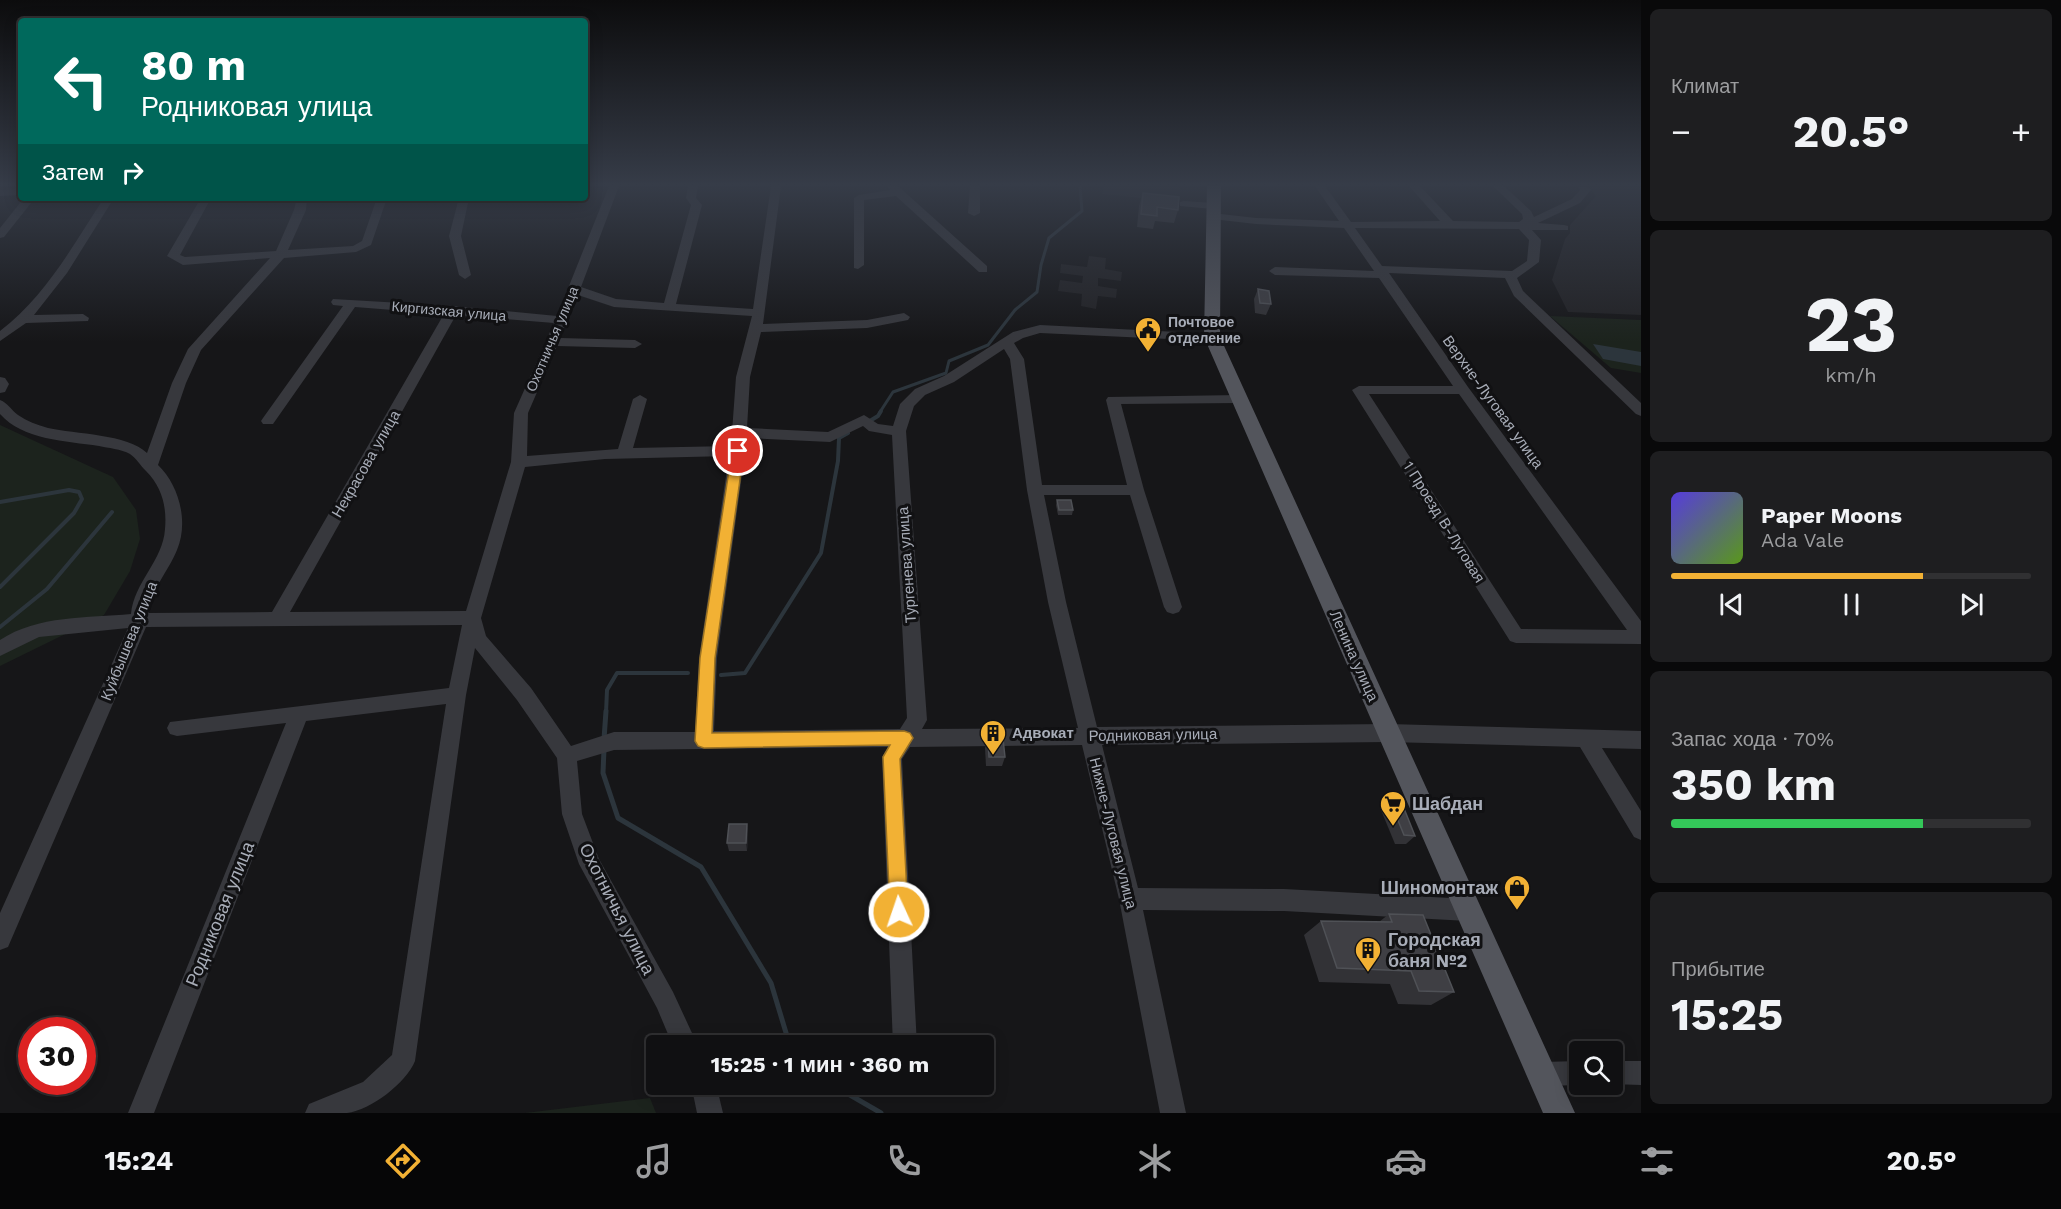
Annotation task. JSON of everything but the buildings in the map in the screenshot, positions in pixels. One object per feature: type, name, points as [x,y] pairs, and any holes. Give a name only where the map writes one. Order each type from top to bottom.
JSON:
[{"type":"main road","name":"Ленина улица","points":[[1212,238],[1212,337],[1559,1113]]},
{"type":"street","points":[[0,337],[23,319],[68,265],[85,238]]},
{"type":"street","points":[[183,238],[173,256],[183,261],[356,249],[367,243],[369,238]]},
{"type":"street","points":[[0,405],[6,415],[34,428],[69,438],[136,451],[150,466],[179,383],[195,349],[280,255],[288,238]]},
{"type":"street","points":[[455,238],[465,275]]},
{"type":"street","name":"Охотничья улица","points":[[318,1113],[372,1091],[403,1061],[457,695],[472,618],[519,462],[521,413],[562,320],[594,238]]},
{"type":"street","points":[[669,306],[688,238]]},
{"type":"street","points":[[704,741],[708,658],[738,451],[743,376],[759,313],[769,238]]},
{"type":"street","points":[[858,238],[858,265]]},
{"type":"street","points":[[949,238],[983,269]]},
{"type":"street","name":"Верхне-Луговая улица","points":[[1357,238],[1462,390],[1641,636]]},
{"type":"street","points":[[1275,271],[1515,275],[1533,262],[1535,240],[1533,238]]},
{"type":"street","points":[[1510,275],[1518,292],[1526,301],[1641,411]]},
{"type":"street","points":[[574,289],[614,303],[759,313]]},
{"type":"street","name":"Киргизская улица","points":[[267,420],[344,303],[562,320]]},
{"type":"street","name":"Некрасова улица","points":[[278,618],[453,310]]},
{"type":"street","points":[[756,328],[867,324],[904,316]]},
{"type":"street","points":[[23,319],[83,318]]},
{"type":"street","name":"Тургенева улица","points":[[905,1035],[892,757],[917,720],[899,431],[907,404],[920,392],[949,379],[1018,335],[1040,329],[1212,337]]},
{"type":"street","points":[[552,342],[635,344]]},
{"type":"street","name":"Нижне-Луговая улица","points":[[1007,343],[1017,359],[1035,490],[1057,602],[1130,899],[1173,1113]]},
{"type":"street","points":[[0,381],[0,389]]},
{"type":"street","name":"1 Проезд В-Луговая","points":[[1462,390],[1359,390],[1516,636],[1641,636]]},
{"type":"street","points":[[624,454],[640,399]]},
{"type":"street","points":[[1173,606],[1136,490],[1113,399],[1240,399]]},
{"type":"street","points":[[740,433],[830,437],[869,424],[899,431]]},
{"type":"street","points":[[519,462],[624,454],[738,451]]},
{"type":"street","name":"Куйбышева улица","points":[[0,939],[141,620],[139,609],[170,550],[174,522],[170,492],[158,473],[150,466]]},
{"type":"street","points":[[1035,490],[1136,490]]},
{"type":"street","name":"Охотничья улица","points":[[472,618],[478,639],[524,694],[567,756],[572,814],[590,864],[665,1000],[681,1035]]},
{"type":"street","points":[[0,649],[17,638],[38,630],[141,620],[472,618]]},
{"type":"street","points":[[177,728],[457,695]]},
{"type":"street","name":"Родниковая улица","points":[[141,1113],[299,714]]},
{"type":"street","name":"Родниковая улица","points":[[567,756],[614,741],[1388,733],[1641,740]]},
{"type":"street","points":[[1585,737],[1641,830]]},
{"type":"street","points":[[1130,899],[1284,900],[1468,910]]},
{"type":"street","points":[[1542,1074],[1569,1073]]},
{"type":"street","points":[[1623,1073],[1641,1073]]},
{"type":"street","points":[[706,1095],[710,1113]]},
{"type":"shaded area","points":[[1641,238],[1641,315],[1568,312],[1552,280],[1565,239]]},
{"type":"shaded area","points":[[1089,256],[1106,258],[1105,269],[1122,272],[1121,281],[1098,278],[1098,286],[1117,289],[1116,298],[1098,296],[1096,309],[1081,306],[1082,294],[1058,291],[1060,280],[1082,283],[1083,276],[1060,273],[1061,264],[1087,267]]},
{"type":"shaded area","points":[[1550,316],[1641,320],[1641,373],[1611,368]]},
{"type":"shaded area","points":[[1593,344],[1641,352],[1641,366],[1603,359]]},
{"type":"shaded area","points":[[0,425],[113,477],[136,510],[140,539],[130,571],[104,615],[0,666]]},
{"type":"shaded area","points":[[650,1098],[656,1113],[525,1113]]},
{"type":"waterway","points":[[880,412],[893,392],[946,373],[949,361],[988,345],[1015,310],[1037,292],[1041,265],[1049,238]]},
{"type":"waterway","points":[[868,422],[878,416],[881,411]]},
{"type":"waterway","points":[[721,675],[745,673],[821,553],[838,461],[839,438],[848,433]]},
{"type":"waterway","points":[[0,502],[69,490],[79,492],[82,499],[74,513],[0,587]]},
{"type":"waterway","points":[[0,627],[47,589],[112,512]]},
{"type":"waterway","points":[[606,713],[607,690],[617,673],[688,673]]},
{"type":"waterway","points":[[604,739],[606,711]]},
{"type":"waterway","points":[[604,749],[603,773],[618,818],[701,867],[771,983],[787,1035]]},
{"type":"waterway","points":[[850,1095],[881,1113]]},
{"type":"place","name":"Почтовое отделение","points":[[1148,353]]},
{"type":"place","name":"Адвокат","points":[[993,756]]},
{"type":"place","name":"Шабдан","points":[[1393,827]]},
{"type":"place","name":"Шиномонтаж","points":[[1517,911]]},
{"type":"place","name":"Городская баня №2","points":[[1368,973]]},
{"type":"route","points":[[738,451],[708,658],[704,741],[904,738],[892,757],[899,912]]}]
